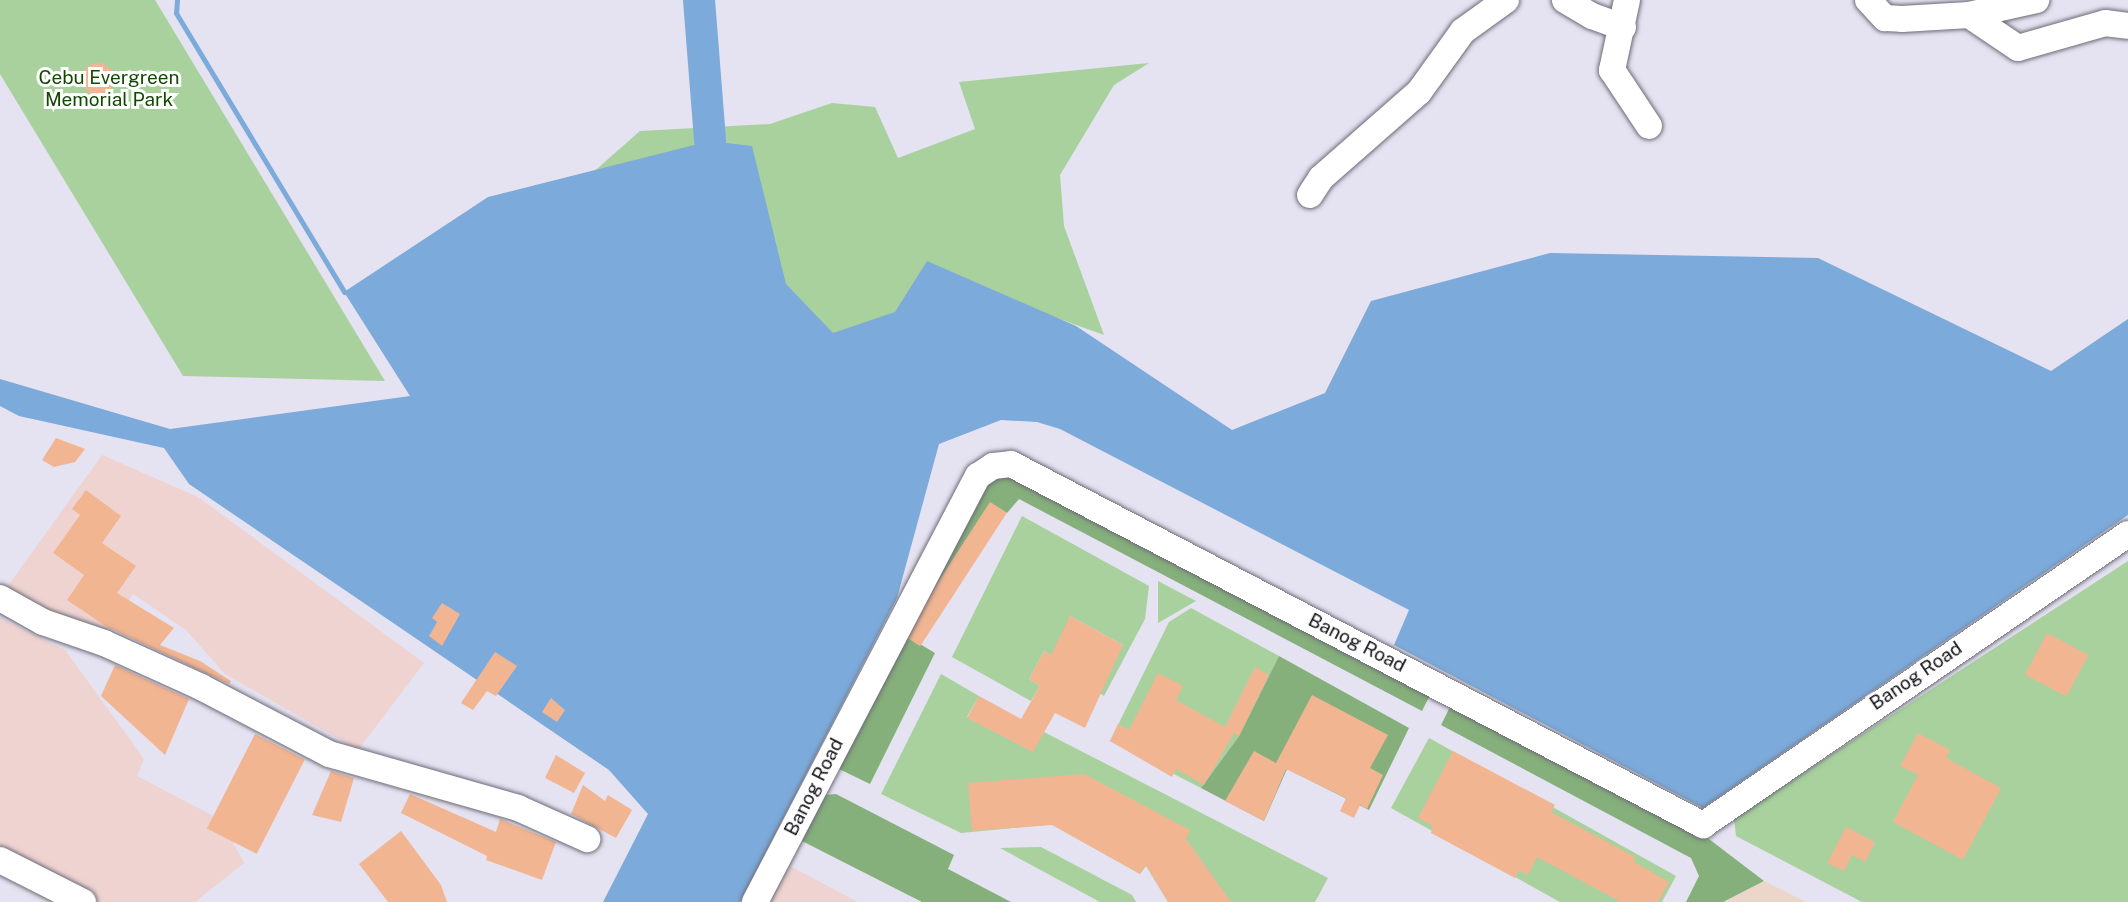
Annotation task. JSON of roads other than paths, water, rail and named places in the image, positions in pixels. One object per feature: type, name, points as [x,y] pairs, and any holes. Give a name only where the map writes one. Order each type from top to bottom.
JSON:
[{"type":"street","points":[[1310,195],[1321,178],[1419,92],[1463,31],[1506,0]]},
{"type":"street","points":[[1565,0],[1592,16],[1623,27]]},
{"type":"street","points":[[1628,0],[1612,71],[1649,126]]},
{"type":"street","points":[[1868,0],[1885,18],[1969,15],[2036,0]]},
{"type":"street","points":[[1969,15],[2018,48],[2105,23],[2128,26]]},
{"type":"street","name":"Banog Road","points":[[755,902],[978,475],[993,466],[1011,464],[1703,825],[2128,534]]},
{"type":"street","points":[[0,598],[43,622],[104,643],[263,717],[329,754],[518,808],[587,839]]},
{"type":"street","points":[[0,860],[83,902]]},
{"type":"water","points":[[710,141],[752,146],[786,284],[833,333],[895,312],[927,261],[1076,326],[1232,430],[1325,393],[1371,301],[1550,253],[1818,258],[2051,371],[2128,319],[2128,515],[1703,808],[1394,645],[1409,610],[1060,429],[1037,422],[1001,420],[939,444],[897,598],[740,902],[603,902],[648,814],[609,770],[189,484],[164,448],[19,416],[0,406],[0,379],[170,429],[410,396],[344,292],[488,197]]},
{"type":"waterway","points":[[177,0],[176,13],[344,292]]},
{"type":"waterway","points":[[699,0],[710,141]]},
{"type":"park label","name":"Cebu Evergreen Memorial Park","points":[[109,89]]}]
